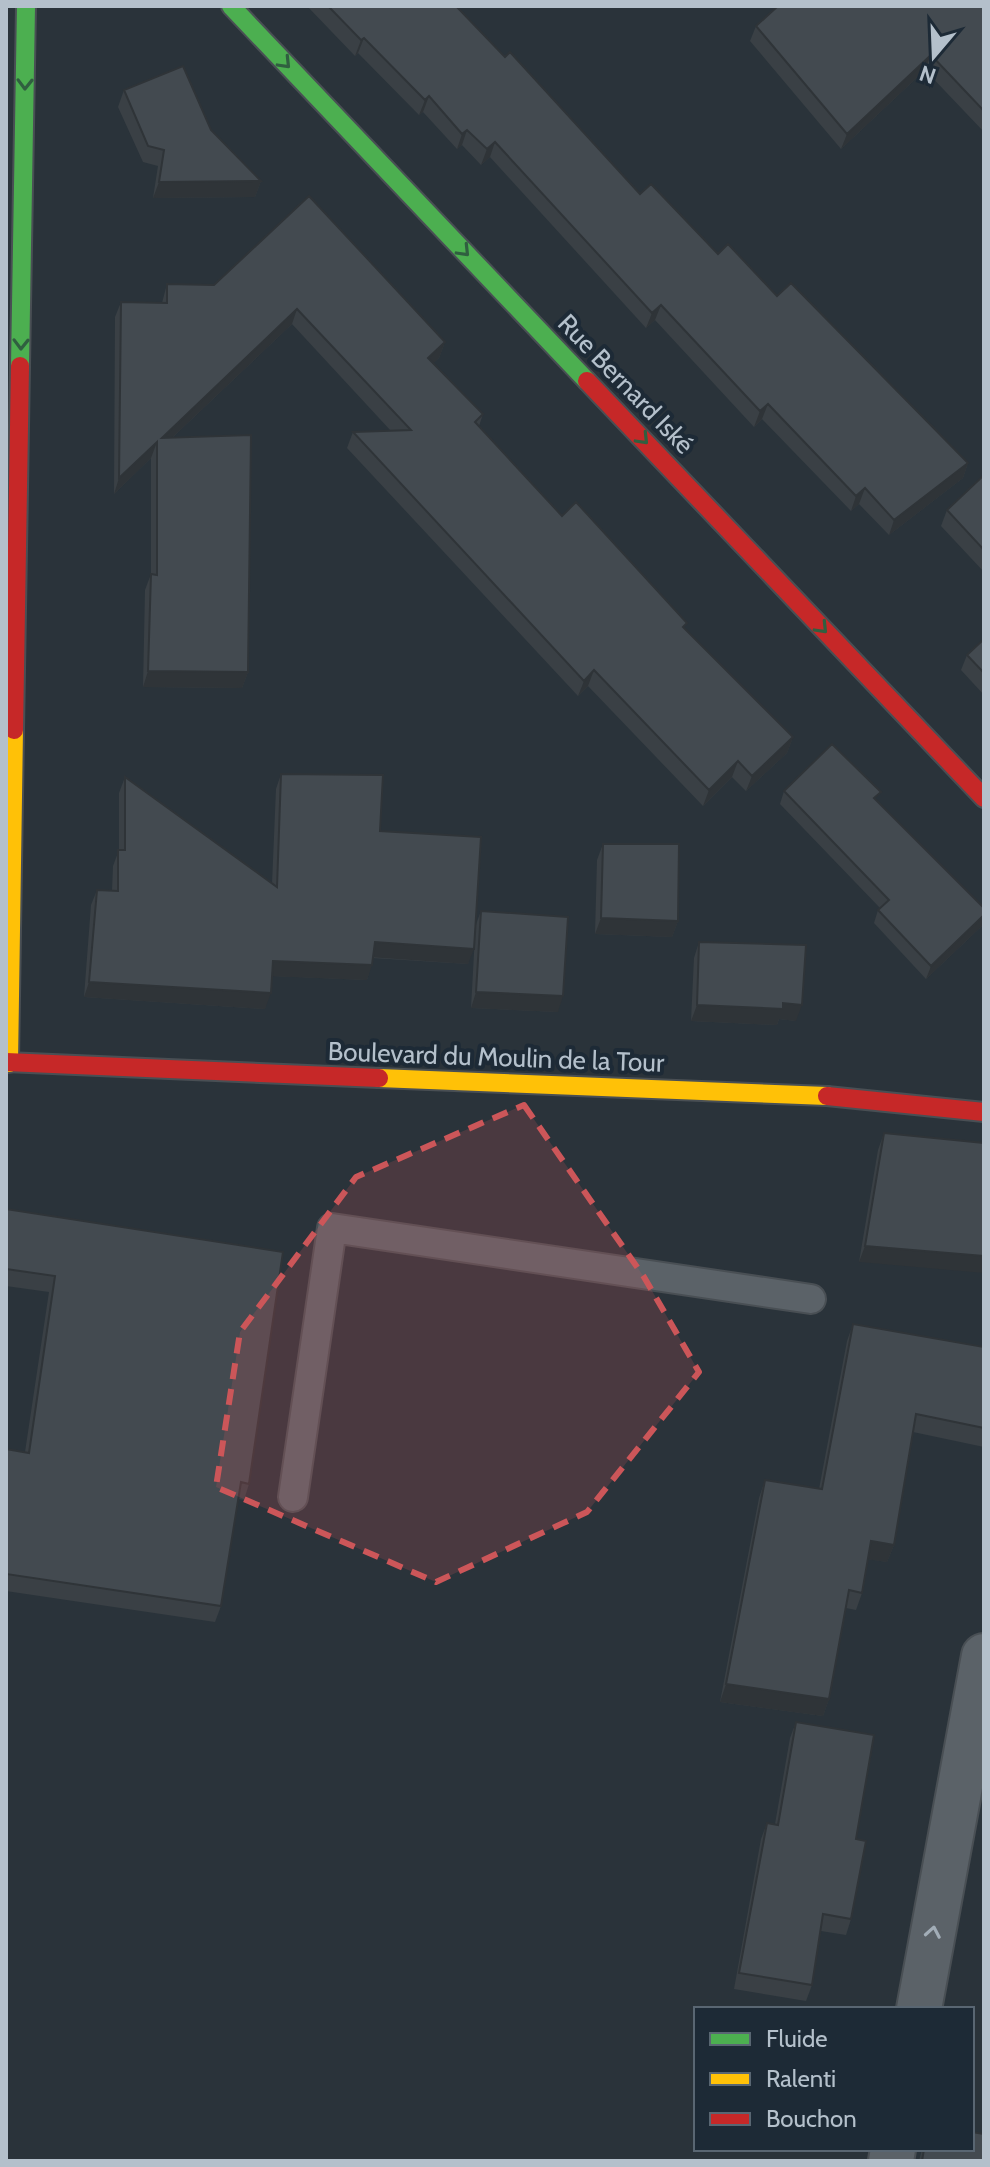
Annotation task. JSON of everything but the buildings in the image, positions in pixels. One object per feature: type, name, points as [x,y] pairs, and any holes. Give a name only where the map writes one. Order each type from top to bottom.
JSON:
[{"type":"street","points":[[8,1062],[26,6]]},
{"type":"street","name":"Rue Bernard Iské","points":[[231,6],[984,798]]},
{"type":"street","name":"Boulevard du Moulin de la Tour","points":[[8,1062],[839,1097],[984,1112]]},
{"type":"street","points":[[919,2007],[984,1656]]},
{"type":"lane","points":[[293,1497],[332,1228],[811,1299]]},
{"type":"highlighted area","points":[[524,1105],[644,1277],[699,1372],[587,1512],[436,1582],[216,1487],[240,1332],[356,1177]]},
{"type":"traffic: fast","points":[[20,366],[26,6]]},
{"type":"traffic: fast","points":[[231,6],[587,381]]},
{"type":"traffic: slow","points":[[9,1063],[14,730]]},
{"type":"traffic: slow","points":[[379,1078],[827,1096]]},
{"type":"traffic: jam","points":[[14,730],[20,366]]},
{"type":"traffic: jam","points":[[587,381],[984,798]]},
{"type":"traffic: jam","points":[[6,1062],[379,1078]]},
{"type":"traffic: jam","points":[[827,1096],[984,1112]]}]
